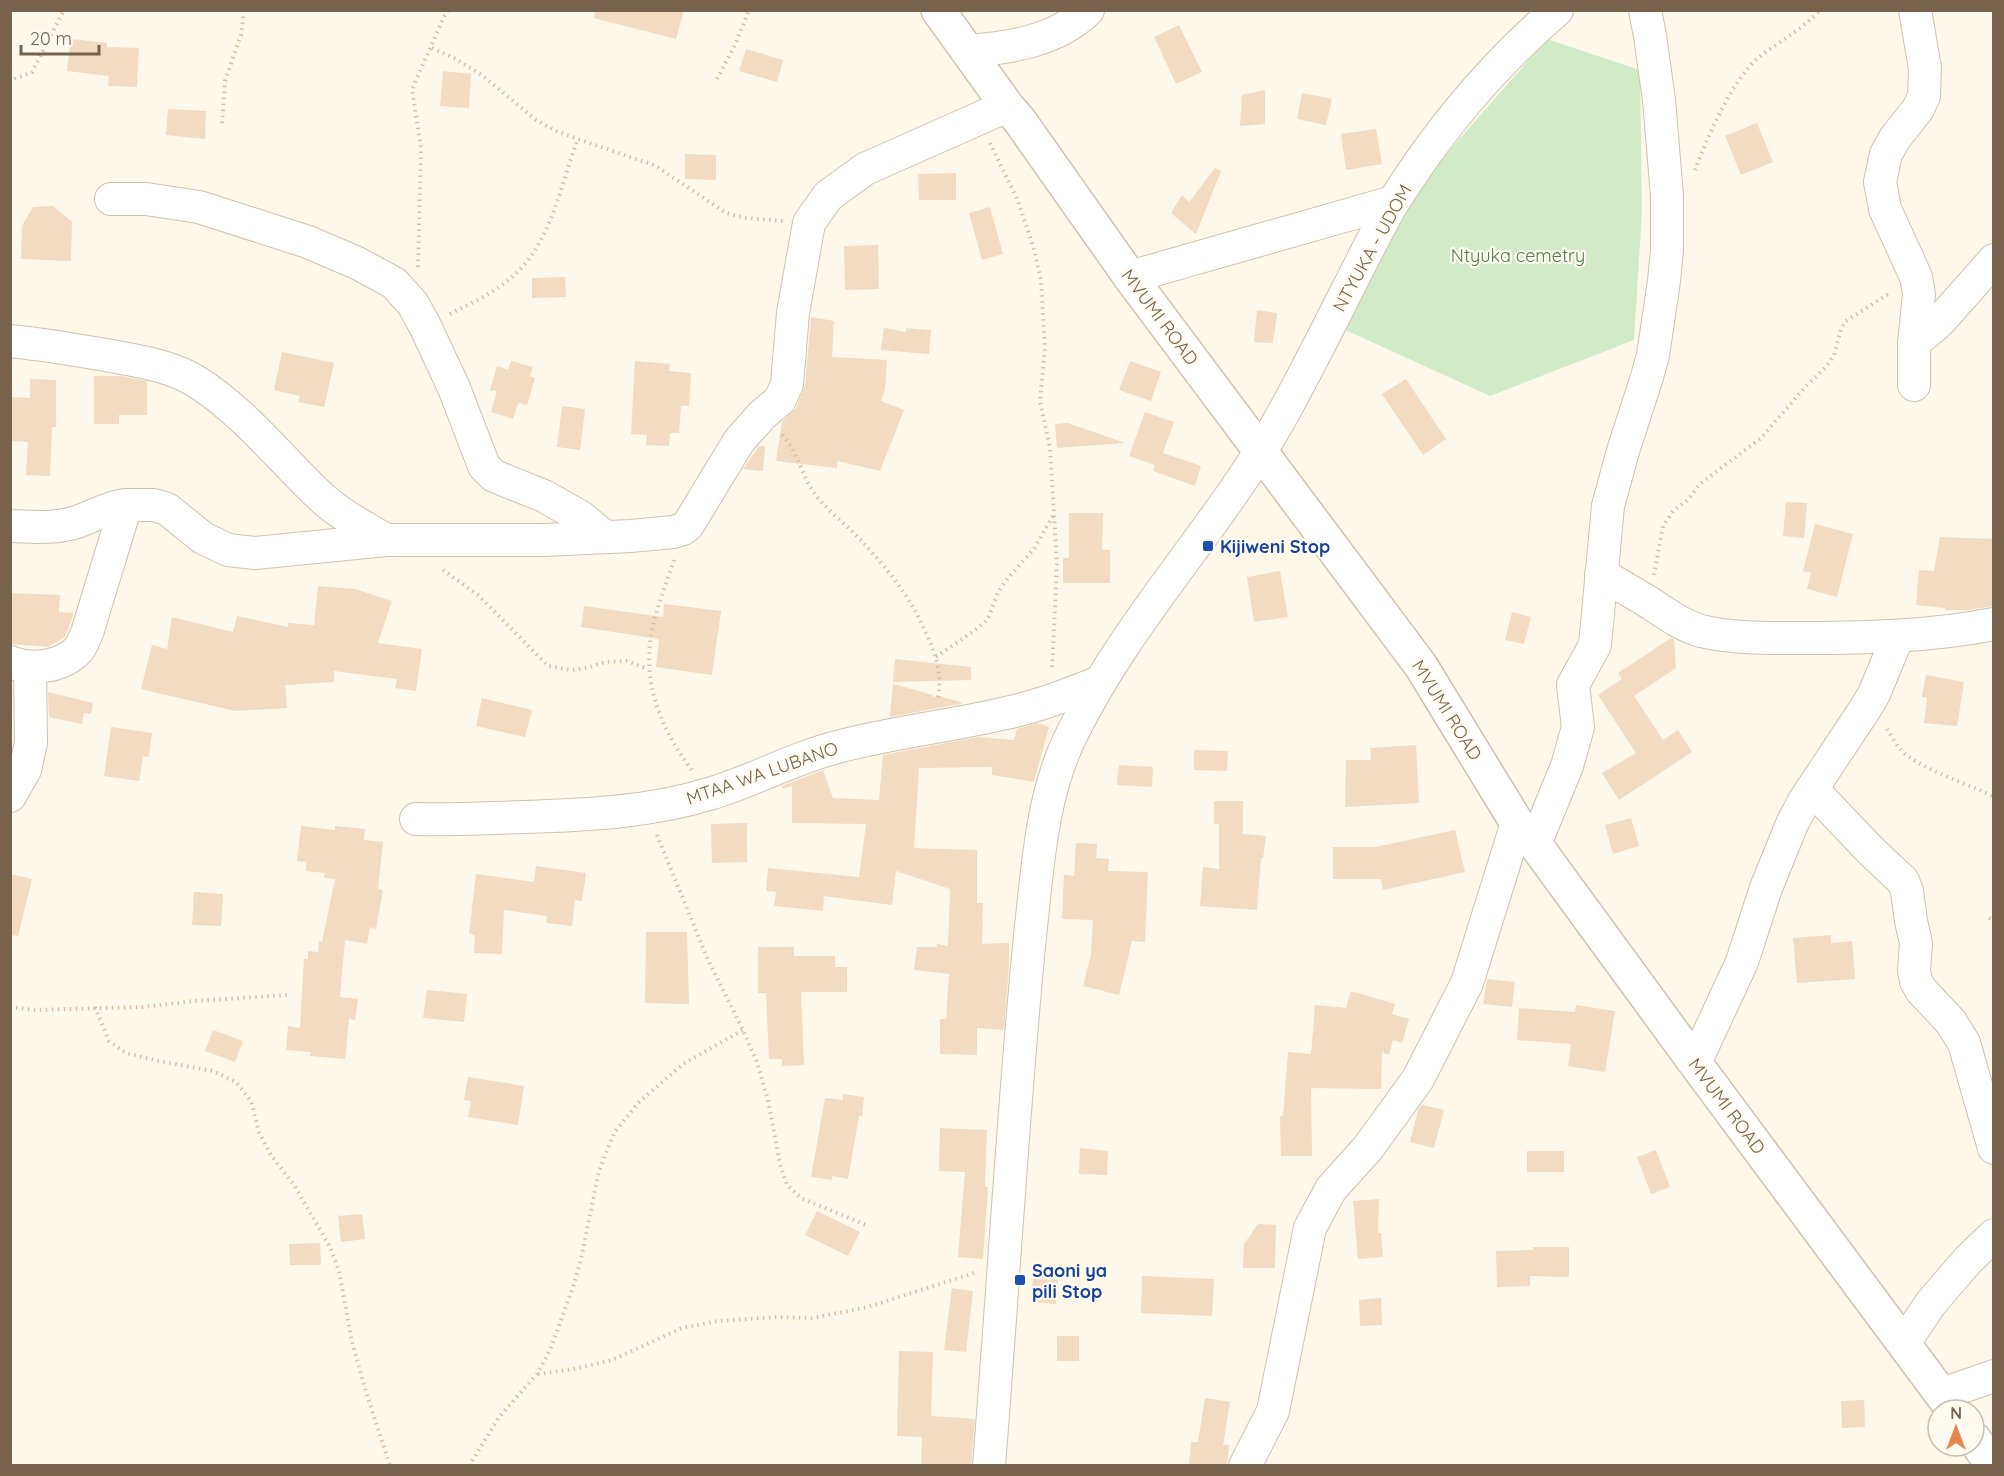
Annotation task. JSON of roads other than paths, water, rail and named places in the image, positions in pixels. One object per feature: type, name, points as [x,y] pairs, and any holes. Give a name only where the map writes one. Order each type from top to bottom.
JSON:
[{"type":"street","name":"MVUMI ROAD","points":[[938,10],[1130,277],[1421,666],[1526,834],[1945,1398]]},
{"type":"street","points":[[967,51],[995,49],[1059,32],[1088,10]]},
{"type":"street","name":"NTYUKA - UDOM","points":[[989,1466],[1017,1075],[1038,857],[1057,772],[1070,736],[1144,615],[1219,513],[1261,451],[1311,362],[1393,202],[1437,139],[1470,98],[1505,59],[1557,10]]},
{"type":"street","points":[[1245,1466],[1272,1411],[1310,1228],[1331,1189],[1368,1148],[1418,1078],[1467,983],[1526,834],[1567,766],[1578,728],[1573,685],[1595,645],[1608,506],[1653,355],[1667,249],[1667,196],[1660,111],[1645,10]]},
{"type":"street","points":[[1914,385],[1914,343],[1918,307],[1916,277],[1885,209],[1880,182],[1886,154],[1895,138],[1918,109],[1924,96],[1925,68],[1915,10]]},
{"type":"street","points":[[10,526],[50,527],[75,522],[111,507],[154,505],[167,509],[203,538],[228,550],[255,553],[386,540],[543,540],[673,532],[683,529],[688,525],[739,441],[762,415],[780,400],[787,384],[793,313],[809,222],[828,196],[865,169],[1007,106]]},
{"type":"street","points":[[111,199],[146,199],[199,207],[308,242],[357,263],[394,283],[419,315],[454,388],[484,466],[494,476],[544,496],[581,517],[605,537]]},
{"type":"street","points":[[1130,277],[1393,202]]},
{"type":"street","points":[[1914,343],[1940,321],[1994,260]]},
{"type":"street","points":[[10,341],[46,345],[157,365],[196,381],[227,403],[319,496],[355,522],[386,540]]},
{"type":"street","points":[[10,796],[25,770],[32,743],[20,665],[38,668],[70,656],[80,649],[126,505]]},
{"type":"street","points":[[1601,574],[1664,614],[1699,630],[1731,636],[1757,638],[1898,636],[1994,624]]},
{"type":"street","points":[[1695,1063],[1742,962],[1784,842],[1804,801],[1874,694],[1898,636]]},
{"type":"street","name":"MTAA WA LUBANO","points":[[416,819],[566,816],[645,807],[711,794],[831,748],[1006,713],[1054,700],[1101,682]]},
{"type":"street","points":[[1812,789],[1870,850],[1903,880],[1916,943],[1914,971],[1916,981],[1921,990],[1951,1022],[1964,1042],[1994,1148]]},
{"type":"street","points":[[1904,1343],[1931,1303],[1968,1260],[1994,1235]]},
{"type":"street","points":[[1955,1398],[1994,1377]]},
{"type":"place","name":"Kijiweni Stop","points":[[1208,546]]},
{"type":"place","name":"Saoni ya pili Stop","points":[[1020,1280]]},
{"type":"park label","name":"Ntyuka cemetry","points":[[1518,255]]}]
